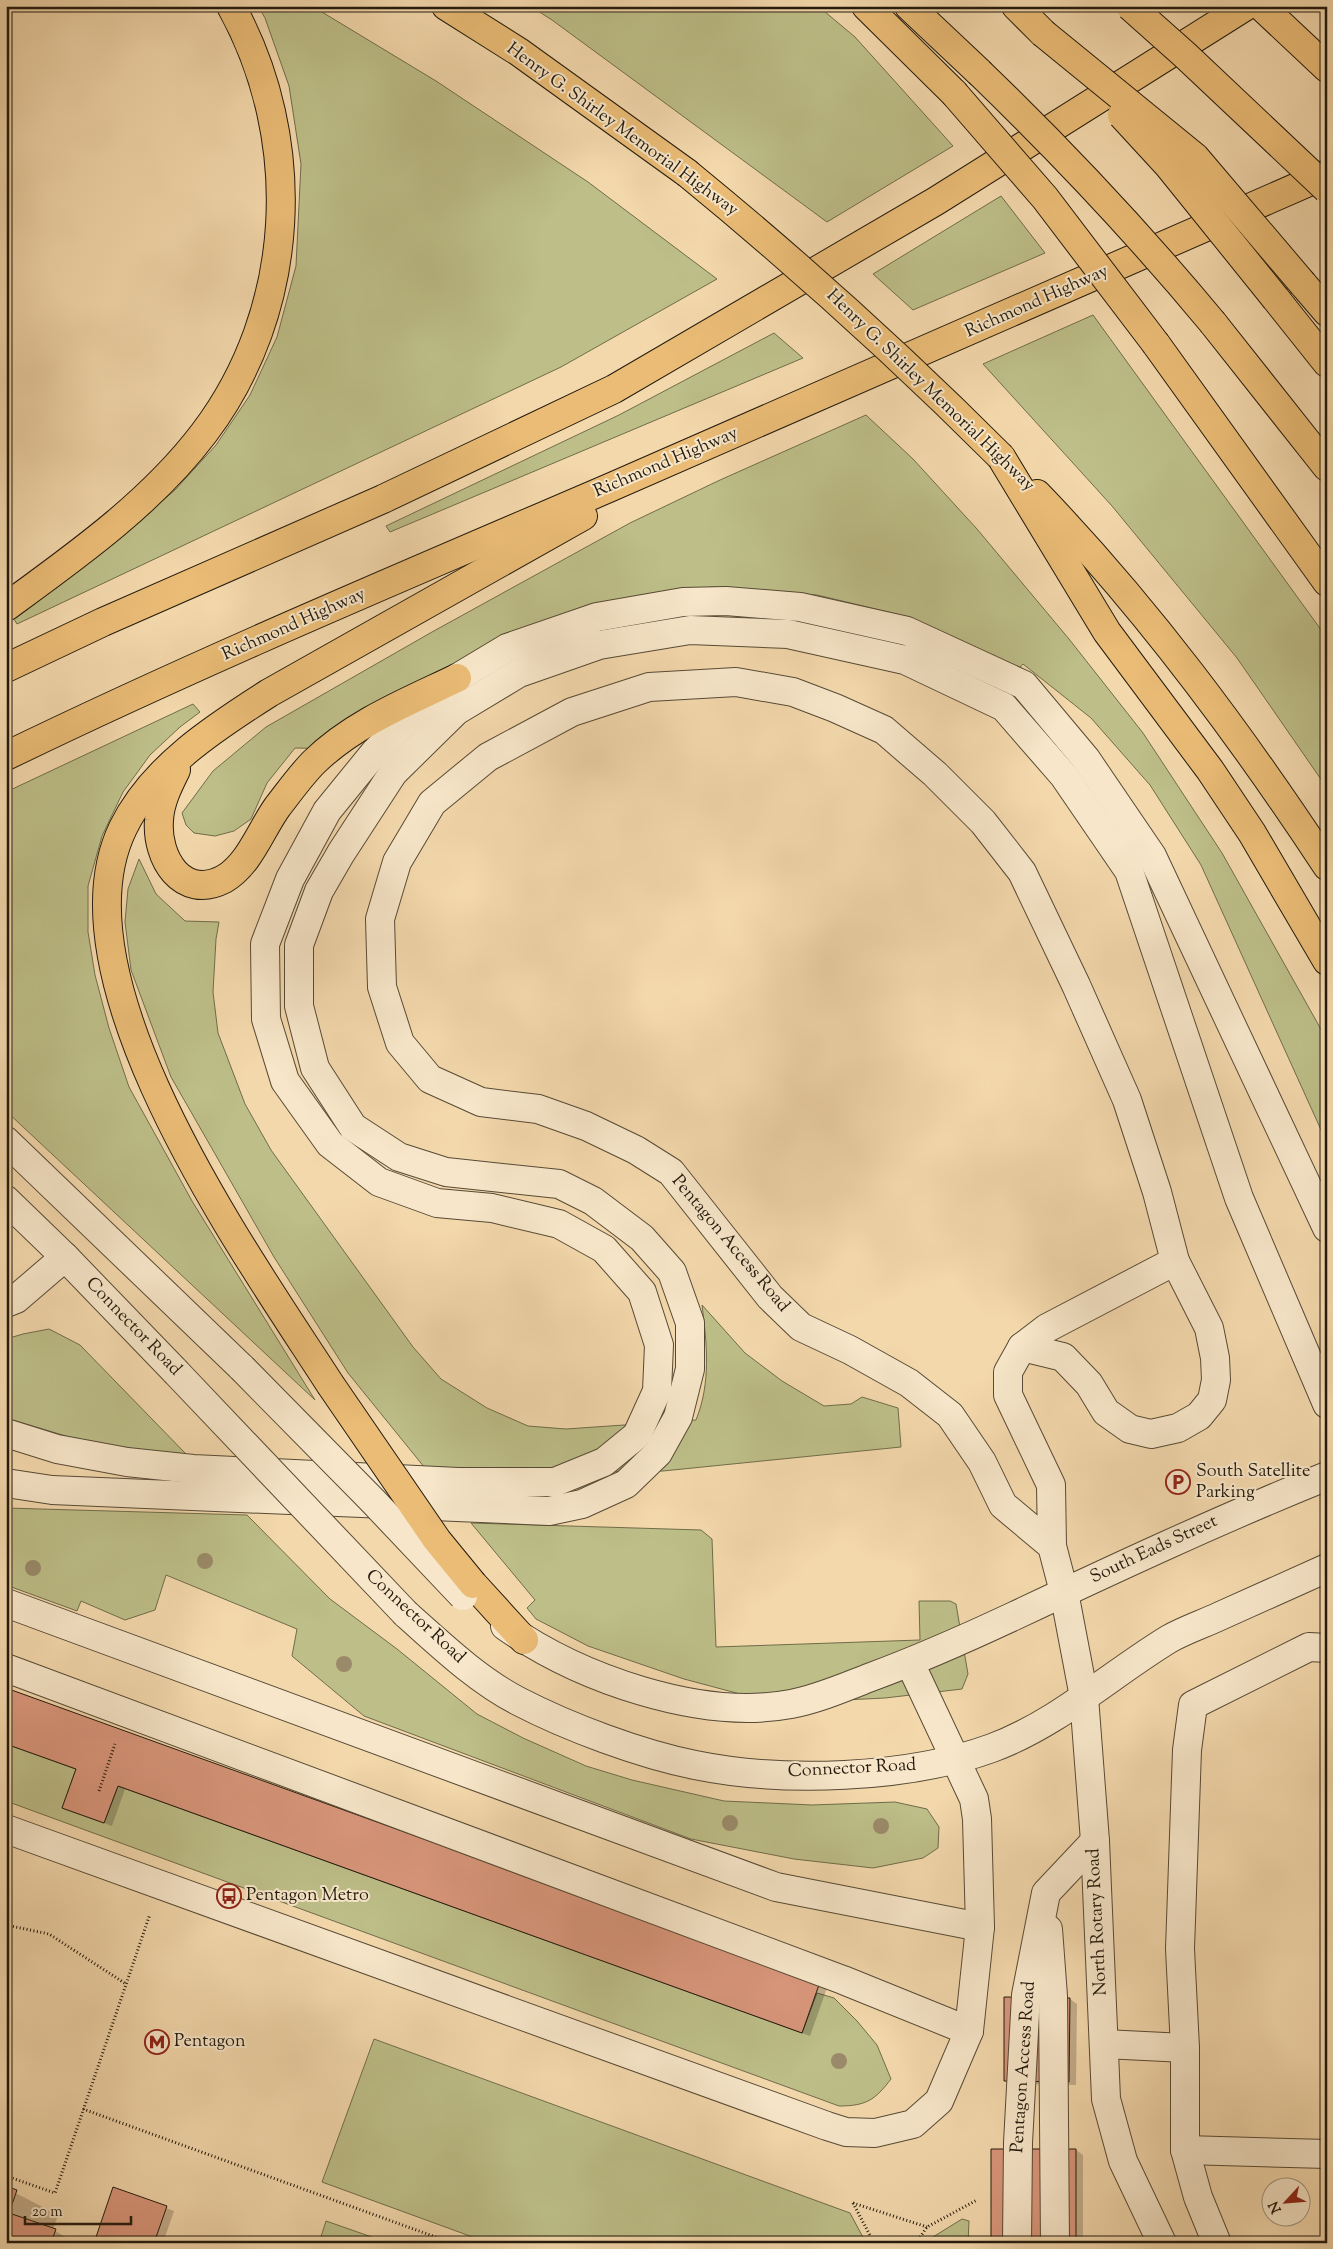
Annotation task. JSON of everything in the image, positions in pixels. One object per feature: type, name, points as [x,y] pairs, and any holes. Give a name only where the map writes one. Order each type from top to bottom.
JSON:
[{"type":"highway","points":[[6,607],[102,534],[178,463],[204,432],[246,364],[262,323],[281,234],[282,186],[278,140],[269,97],[257,61],[231,6]]},
{"type":"highway","name":"Henry G. Shirley Memorial Highway","points":[[446,6],[519,52],[687,173],[833,297],[937,393],[1058,516],[1180,659],[1240,738],[1327,866]]},
{"type":"highway","points":[[866,6],[954,94],[1045,198],[1156,344],[1327,582]]},
{"type":"highway","points":[[909,6],[979,72],[1096,189],[1157,256],[1213,323],[1327,467]]},
{"type":"highway","points":[[1016,6],[1111,102],[1168,165],[1327,363]]},
{"type":"highway","points":[[1130,6],[1185,55],[1327,189]]},
{"type":"highway","points":[[6,668],[103,622],[383,499],[614,388],[936,201],[1246,6]]},
{"type":"highway","points":[[1261,6],[1327,68]]},
{"type":"highway","points":[[1043,33],[1195,157],[1327,312]]},
{"type":"highway","name":"Richmond Highway","points":[[6,756],[204,665],[1327,174]]},
{"type":"highway","points":[[524,1640],[468,1590],[437,1540],[330,1384],[253,1264],[182,1143],[144,1064],[116,979],[111,953],[107,907],[109,882],[116,845],[124,826],[151,786],[190,748],[224,721],[269,693],[712,443]]},
{"type":"highway","points":[[1001,457],[1107,632],[1205,762],[1252,833],[1327,961]]},
{"type":"highway","points":[[190,748],[168,787],[162,804],[159,821],[161,842],[166,859],[172,870],[180,878],[190,883],[208,884],[223,879],[238,867],[278,806],[314,762],[367,721],[457,678]]},
{"type":"street","points":[[6,1433],[57,1449],[136,1463],[193,1469],[458,1482],[555,1482],[604,1462],[637,1435],[657,1391],[659,1345],[642,1292],[604,1249],[559,1224],[492,1208],[438,1202],[379,1182],[330,1144],[284,1081],[266,1019],[266,944],[290,879],[327,811],[375,752],[424,704],[457,678],[507,648],[597,617],[683,602],[726,601],[800,607],[906,631],[1024,685],[1086,760],[1152,856],[1327,1228]]},
{"type":"street","points":[[6,1483],[70,1491],[549,1511],[582,1504],[626,1484],[658,1453],[678,1417],[690,1369],[690,1323],[672,1272],[642,1238],[593,1201],[559,1184],[446,1172],[399,1157],[353,1127],[315,1068],[299,1006],[298,945],[319,891],[341,852],[393,773],[456,711],[519,673],[599,645],[690,630],[788,634],[905,660],[1004,707],[1064,776],[1129,871],[1239,1198],[1327,1404]]},
{"type":"street","name":"Pentagon Access Road","points":[[1022,1347],[1063,1356],[1089,1384],[1106,1412],[1130,1429],[1151,1434],[1178,1428],[1199,1416],[1212,1400],[1216,1380],[1215,1358],[1208,1328],[1175,1261],[1157,1192],[1127,1100],[1076,985],[1022,872],[983,822],[935,774],[884,730],[794,692],[736,682],[649,687],[572,712],[488,758],[432,803],[396,862],[380,919],[382,987],[400,1043],[430,1079],[481,1102],[538,1109],[586,1126],[636,1150],[671,1172],[770,1298],[801,1327],[850,1350],[909,1383],[950,1415],[982,1462],[1003,1505],[1052,1546]]},
{"type":"street","points":[[6,1141],[242,1368],[373,1501],[468,1590]]},
{"type":"street","name":"Connector Road","points":[[6,1200],[176,1370],[406,1614],[460,1662],[517,1700],[592,1733],[695,1765],[757,1773],[822,1775],[894,1770],[956,1759],[993,1748],[1037,1727],[1171,1638],[1327,1568]]},
{"type":"street","points":[[6,1304],[16,1299],[65,1257]]},
{"type":"street","points":[[1022,1347],[1047,1328],[1175,1261]]},
{"type":"street","name":"North Rotary Road","points":[[1022,1347],[1008,1372],[1008,1395],[1051,1485],[1052,1546],[1064,1592],[1084,1697],[1095,1841],[1106,2099],[1123,2162],[1162,2243]]},
{"type":"street","name":"South Eads Street","points":[[1064,1592],[1239,1511],[1327,1476]]},
{"type":"street","points":[[524,1640],[584,1669],[652,1695],[705,1704],[747,1707],[790,1704],[910,1663],[1064,1592]]},
{"type":"street","points":[[6,1603],[776,1887],[980,1928]]},
{"type":"street","points":[[1216,2241],[1198,2197],[1185,2150],[1185,2048],[1180,1949],[1187,1750],[1193,1705],[1309,1647],[1327,1648]]},
{"type":"street","points":[[6,1829],[846,2132],[875,2133],[913,2124],[939,2101],[969,2031],[980,1928],[977,1819],[974,1799],[910,1663]]},
{"type":"street","points":[[6,1668],[833,1977],[969,2031]]},
{"type":"street","points":[[1046,1893],[1095,1841]]},
{"type":"street","name":"Pentagon Access Road","points":[[1017,2243],[1018,2143],[1026,1995],[1046,1893]]},
{"type":"street","name":"Pentagon Access Road","points":[[1046,1893],[1053,1996],[1055,2243]]},
{"type":"street","points":[[1104,2044],[1185,2048]]},
{"type":"street","points":[[1185,2150],[1327,2154]]},
{"type":"path","points":[[99,1791],[126,1712]]},
{"type":"path","points":[[6,2176],[55,2193],[159,1885]]},
{"type":"path","points":[[6,1925],[49,1934],[126,1984]]},
{"type":"path","points":[[83,2110],[452,2243]]},
{"type":"path","points":[[916,2243],[927,2227],[977,2200]]},
{"type":"path","points":[[874,2243],[853,2203],[927,2227]]},
{"type":"green space","points":[[258,6],[312,6],[436,81],[588,182],[717,279],[561,367],[17,624],[12,616],[99,555],[175,490],[216,445],[250,395],[277,337],[296,266],[301,164],[289,86],[265,18]]},
{"type":"green space","points":[[530,6],[818,6],[855,37],[953,146],[827,222],[552,20]]},
{"type":"green space","points":[[1001,196],[1045,253],[913,310],[873,274]]},
{"type":"green space","points":[[1093,315],[1327,638],[1327,788],[1237,658],[1112,506],[983,364]]},
{"type":"green space","points":[[774,333],[803,358],[390,532],[386,526],[619,415]]},
{"type":"green space","points":[[866,415],[913,459],[977,529],[1069,639],[1143,733],[1222,853],[1327,1040],[1327,1143],[1201,865],[1150,785],[1091,718],[1023,664],[1013,675],[944,636],[888,612],[817,595],[712,587],[618,600],[525,628],[452,665],[347,749],[295,748],[267,783],[251,819],[234,831],[215,836],[194,833],[186,825],[182,813],[213,771],[266,727],[432,632],[630,523],[720,480]]},
{"type":"green space","points":[[193,704],[200,712],[180,727],[150,755],[123,792],[102,836],[88,886],[88,932],[95,975],[109,1028],[129,1087],[192,1201],[315,1400],[6,1111],[6,792]]},
{"type":"green space","points":[[139,859],[156,894],[185,921],[219,922],[216,939],[213,992],[218,1033],[245,1104],[271,1150],[413,1347],[441,1379],[487,1408],[528,1426],[566,1429],[696,1420],[701,1406],[706,1378],[706,1349],[702,1305],[745,1353],[782,1381],[824,1406],[851,1404],[862,1397],[898,1408],[901,1447],[663,1471],[429,1473],[348,1373],[274,1257],[171,1077],[131,970],[125,922],[128,889]]},
{"type":"green space","points":[[49,1329],[80,1345],[186,1454],[109,1449],[6,1418],[6,1339]]},
{"type":"green space","points":[[6,1508],[247,1515],[330,1599],[397,1649],[477,1714],[523,1738],[586,1766],[632,1780],[724,1801],[812,1805],[895,1802],[927,1809],[939,1827],[938,1848],[923,1858],[873,1868],[794,1859],[691,1839],[364,1716],[292,1656],[297,1629],[166,1575],[155,1610],[125,1620],[81,1601],[77,1611],[6,1585]]},
{"type":"green space","points":[[471,1523],[701,1530],[712,1539],[716,1647],[920,1640],[919,1601],[950,1601],[956,1604],[968,1674],[962,1689],[885,1698],[844,1700],[740,1694],[684,1679],[588,1646],[536,1619],[527,1608],[535,1600]]},
{"type":"green space","points":[[6,1744],[76,1769],[62,1808],[104,1823],[118,1786],[802,2033],[817,1993],[834,1998],[877,2045],[891,2079],[875,2097],[856,2105],[839,2106],[6,1801]]},
{"type":"green space","points":[[374,2039],[850,2213],[866,2243],[489,2243],[322,2182]]},
{"type":"green space","points":[[962,2219],[969,2221],[968,2243],[932,2243],[933,2237]]},
{"type":"green space","points":[[326,2221],[389,2243],[319,2243]]},
{"type":"building","points":[[6,1688],[820,1982],[802,2033],[118,1786],[104,1823],[62,1808],[76,1769],[6,1744]]},
{"type":"building","points":[[1004,1997],[1070,1998],[1069,2082],[1004,2081]]},
{"type":"building","points":[[991,2149],[1076,2149],[1076,2241],[1105,2243],[991,2243]]},
{"type":"building","points":[[6,2186],[17,2190],[9,2213],[56,2229],[51,2243],[6,2243]]},
{"type":"building","points":[[113,2187],[167,2206],[154,2243],[94,2243]]},
{"type":"place","name":"South Satellite Parking","points":[[1178,1482]]},
{"type":"place","name":"Pentagon Metro","points":[[229,1896]]},
{"type":"place","name":"Pentagon","points":[[157,2042]]}]
